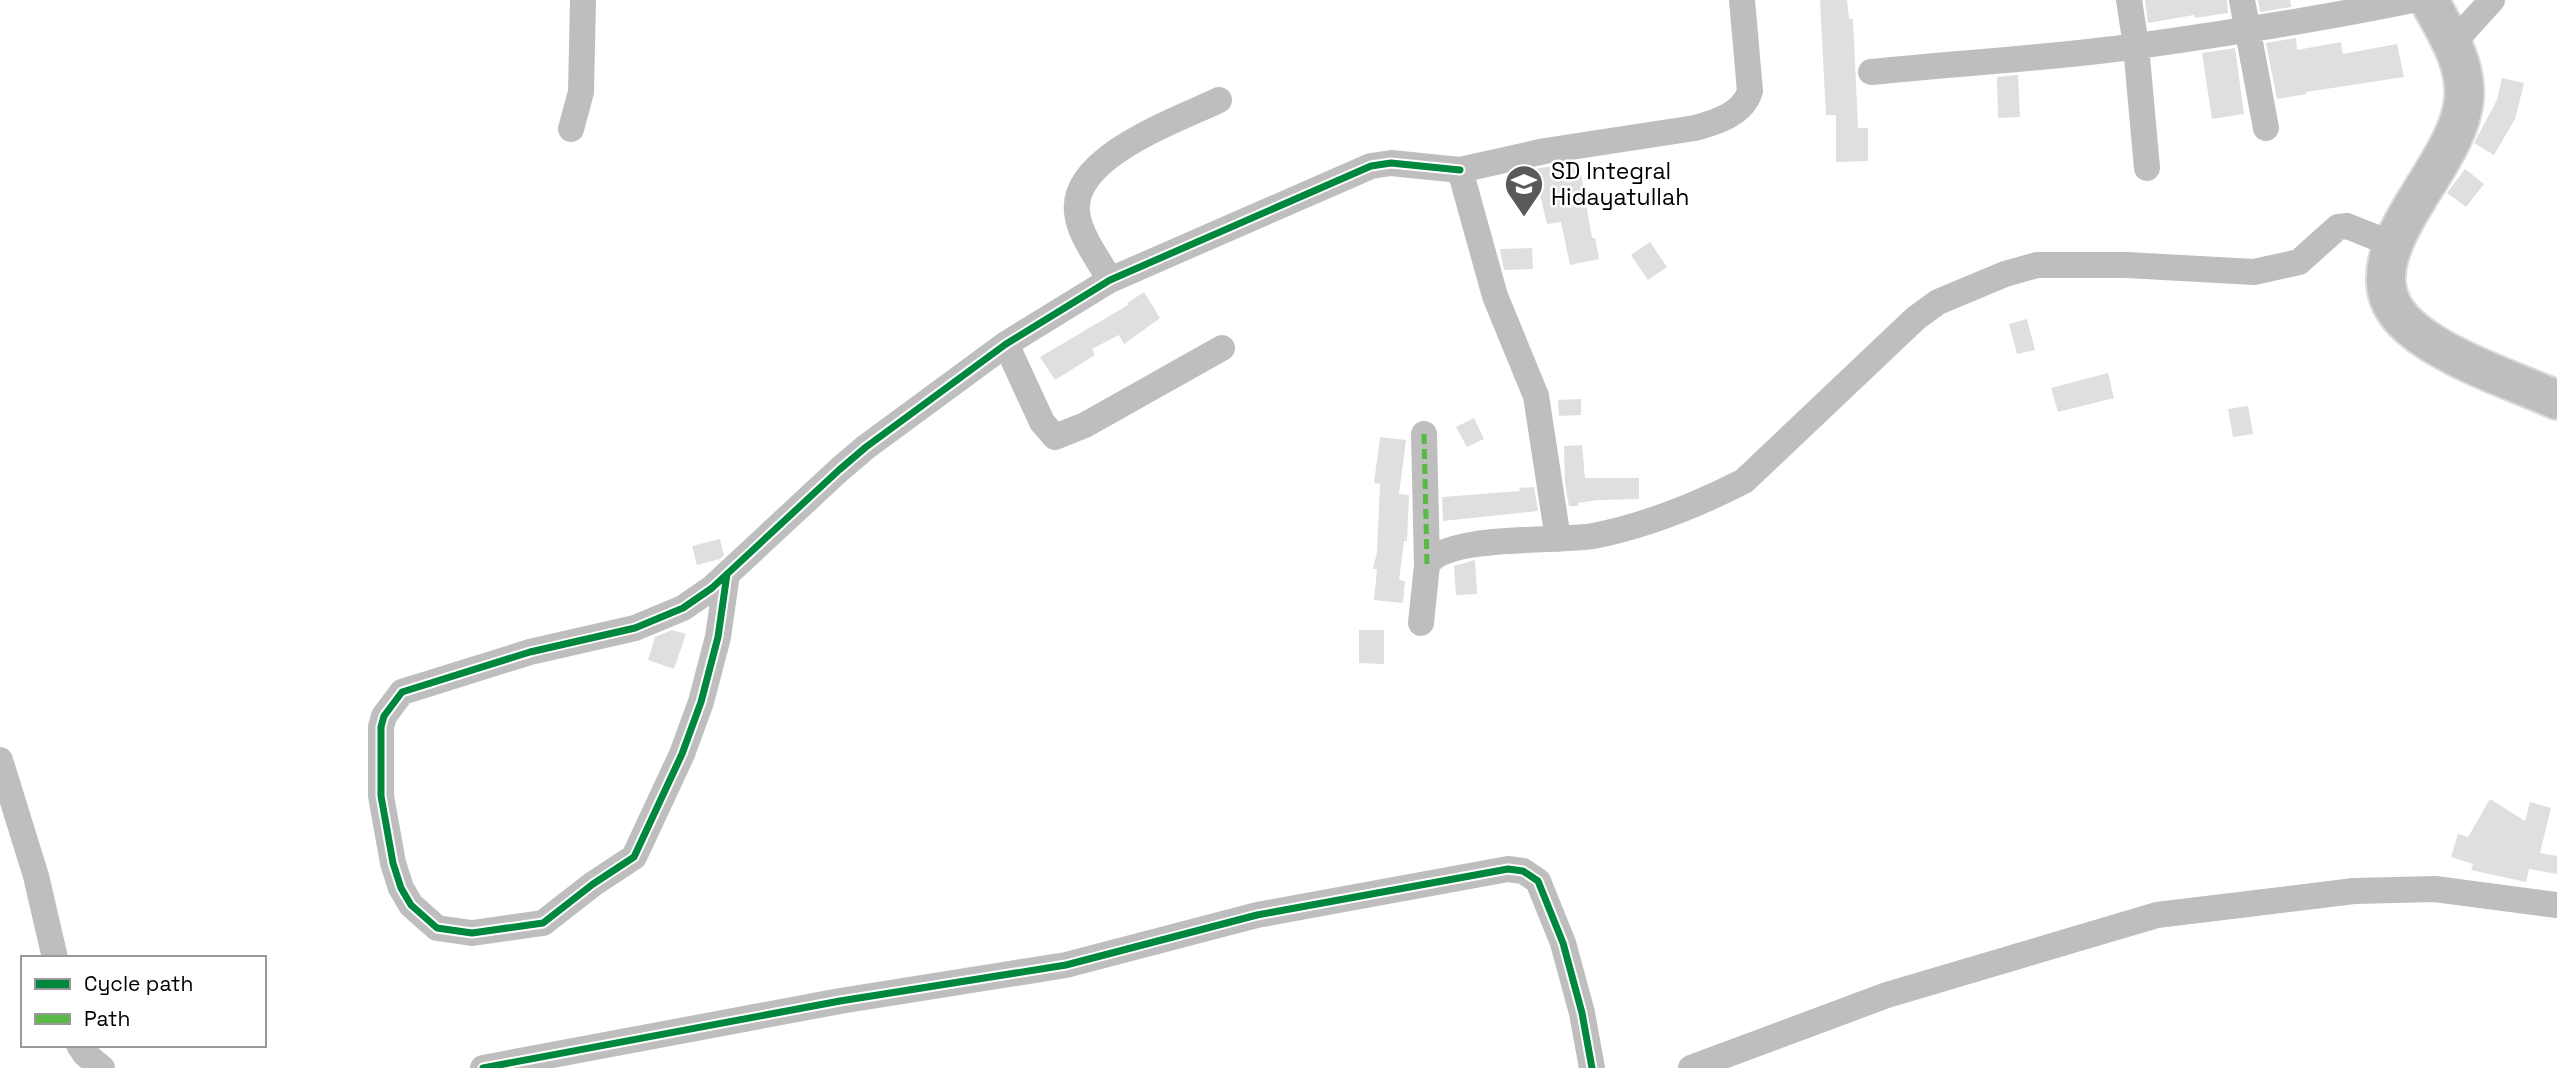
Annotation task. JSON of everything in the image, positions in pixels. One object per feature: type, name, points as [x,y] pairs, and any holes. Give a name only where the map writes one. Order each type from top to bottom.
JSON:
[{"type":"highway","points":[[2429,0],[2454,43],[2464,98],[2456,131],[2443,159],[2392,244],[2386,261],[2385,287],[2395,311],[2409,326],[2457,356],[2557,400]]},
{"type":"street","points":[[571,129],[581,92],[583,0]]},
{"type":"street","points":[[727,574],[718,637],[701,702],[682,754],[634,857],[593,884],[543,923],[472,933],[437,928],[411,905],[401,888],[393,863],[381,796],[381,727],[384,716],[402,692],[530,652],[635,628],[682,608],[712,588],[727,574],[866,447],[1006,344],[1110,280],[1371,166],[1391,163],[1460,170],[1545,151],[1695,128],[1711,124],[1741,109],[1750,91],[1742,0]]},
{"type":"street","points":[[2129,0],[2147,168]]},
{"type":"street","points":[[2242,0],[2266,128]]},
{"type":"street","points":[[1871,72],[2136,46],[2316,20],[2412,0]]},
{"type":"street","points":[[2454,43],[2492,0]]},
{"type":"street","points":[[1110,280],[1080,226],[1076,210],[1087,179],[1098,164],[1131,141],[1220,100]]},
{"type":"street","points":[[1460,170],[1496,296],[1536,396],[1558,539]]},
{"type":"street","points":[[1427,565],[1431,559],[1472,544],[1592,536],[1654,519],[1744,481],[1916,318],[1938,302],[2005,274],[2037,265],[2127,265],[2254,272],[2299,262],[2338,228],[2347,226],[2392,244]]},
{"type":"street","points":[[1006,344],[1042,422],[1055,437],[1085,425],[1222,348]]},
{"type":"street","points":[[1421,623],[1427,565],[1424,434]]},
{"type":"street","points":[[0,760],[36,876],[55,956]]},
{"type":"street","points":[[483,1068],[801,1007],[1066,965],[1256,915],[1508,869],[1523,871],[1538,881],[1563,943],[1582,1013],[1592,1068]]},
{"type":"street","points":[[1691,1068],[1887,995],[2157,915],[2354,891],[2435,889],[2557,905]]},
{"type":"street","points":[[80,1047],[102,1068]]},
{"type":"building","points":[[1820,0],[1847,0],[1849,19],[1853,19],[1858,128],[1868,128],[1868,161],[1836,162],[1836,115],[1826,115]]},
{"type":"building","points":[[2145,0],[2227,0],[2228,13],[2195,18],[2194,15],[2148,23]]},
{"type":"building","points":[[2258,0],[2290,0],[2291,7],[2260,12]]},
{"type":"building","points":[[2296,38],[2297,50],[2341,42],[2343,54],[2397,44],[2404,77],[2277,99],[2266,43]]},
{"type":"building","points":[[2235,48],[2244,114],[2212,119],[2202,53]]},
{"type":"building","points":[[2018,75],[2020,117],[1998,118],[1997,77]]},
{"type":"building","points":[[2502,78],[2524,83],[2515,119],[2494,155],[2474,143],[2497,100]]},
{"type":"building","points":[[1579,162],[1592,238],[1595,238],[1599,259],[1570,265],[1561,222],[1547,224],[1534,169]]},
{"type":"building","points":[[2465,169],[2484,184],[2466,207],[2447,193]]},
{"type":"building","points":[[1650,242],[1667,267],[1648,280],[1631,255]]},
{"type":"building","points":[[1532,248],[1533,269],[1504,270],[1500,249]]},
{"type":"building","points":[[1144,292],[1160,318],[1124,344],[1119,335],[1092,349],[1095,355],[1055,380],[1040,357],[1128,305],[1127,303]]},
{"type":"building","points":[[2027,319],[2035,350],[2017,354],[2009,324]]},
{"type":"building","points":[[2108,373],[2114,398],[2058,412],[2051,388]]},
{"type":"building","points":[[1581,399],[1581,415],[1559,416],[1558,400]]},
{"type":"building","points":[[2248,406],[2253,434],[2233,437],[2228,409]]},
{"type":"building","points":[[1474,418],[1484,439],[1467,447],[1456,427]]},
{"type":"building","points":[[1380,437],[1406,440],[1399,494],[1409,495],[1407,541],[1404,541],[1399,580],[1405,581],[1403,603],[1374,600],[1377,569],[1373,569],[1377,552],[1380,484],[1374,483]]},
{"type":"building","points":[[1582,445],[1585,478],[1639,478],[1639,499],[1598,500],[1569,506],[1564,446]]},
{"type":"building","points":[[1534,487],[1538,511],[1443,521],[1442,497],[1520,491],[1519,488]]},
{"type":"building","points":[[720,539],[724,555],[720,559],[697,565],[692,546]]},
{"type":"building","points":[[1475,560],[1477,594],[1456,595],[1454,566]]},
{"type":"building","points":[[672,630],[686,634],[674,669],[648,660],[655,637]]},
{"type":"building","points":[[1359,630],[1384,630],[1384,664],[1359,663]]},
{"type":"building","points":[[2490,799],[2525,821],[2530,802],[2551,808],[2540,853],[2557,856],[2557,874],[2529,869],[2526,882],[2471,870],[2473,864],[2451,857],[2458,834],[2468,837]]},
{"type":"marked path","points":[[1424,434],[1427,565]]},
{"type":"cycle path","points":[[727,574],[718,637],[701,702],[682,754],[634,857],[593,884],[543,923],[472,933],[437,928],[411,905],[401,888],[393,863],[381,796],[381,727],[384,716],[402,692],[530,652],[635,628],[683,608],[712,588],[839,470],[866,447],[1006,344],[1110,280],[1371,166],[1391,163],[1460,170]]},
{"type":"cycle path","points":[[483,1068],[840,1001],[1066,965],[1257,915],[1508,869],[1523,871],[1538,881],[1563,943],[1582,1013],[1592,1068]]},
{"type":"place","name":"SD Integral Hidayatullah","points":[[1524,218]]}]
